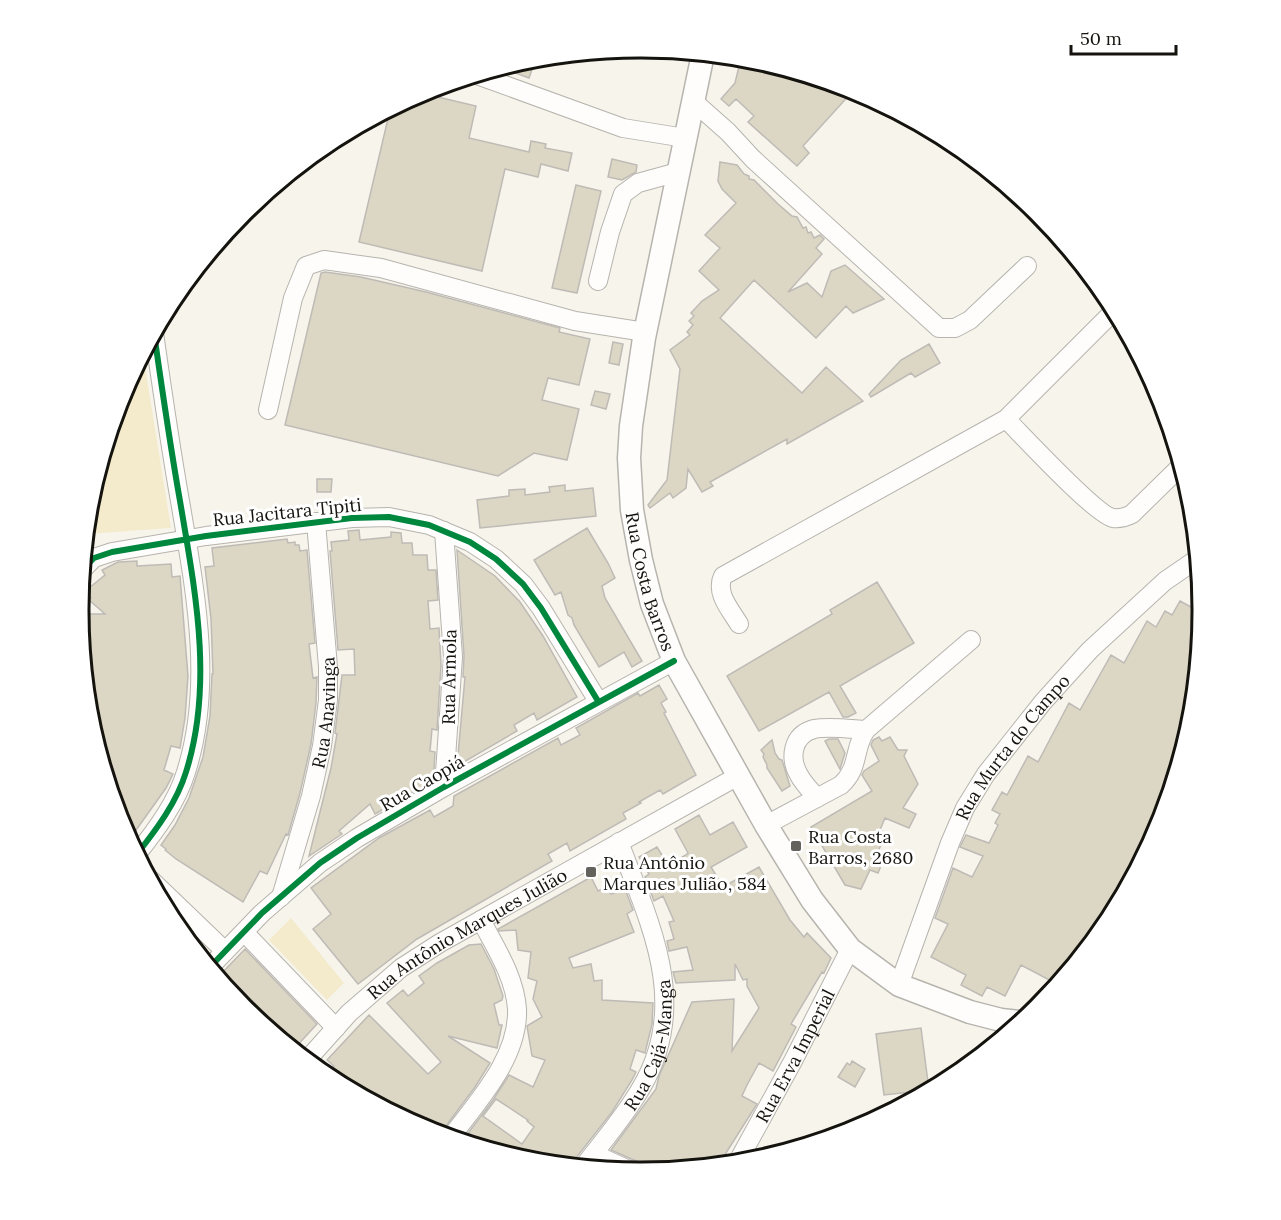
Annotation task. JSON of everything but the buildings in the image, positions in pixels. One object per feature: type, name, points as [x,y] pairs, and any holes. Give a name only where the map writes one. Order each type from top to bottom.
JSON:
[{"type":"main road","name":"Rua Costa Barros","points":[[701,62],[645,332],[631,426],[629,458],[632,510],[652,604],[674,661],[766,825],[812,900],[850,949],[898,985],[970,1012],[1008,1021]]},
{"type":"street","points":[[492,79],[623,128],[685,138]]},
{"type":"street","points":[[693,101],[728,132],[753,159],[939,328],[955,328],[970,320],[1027,266]]},
{"type":"street","points":[[598,281],[610,232],[623,194],[638,183],[678,172]]},
{"type":"street","points":[[268,410],[293,298],[306,266],[324,260],[381,268],[575,321],[645,332]]},
{"type":"street","points":[[739,624],[721,594],[719,584],[723,576],[1006,419],[1107,317]]},
{"type":"street","points":[[143,847],[154,833],[186,775],[196,738],[200,696],[201,652],[187,539],[156,347]]},
{"type":"street","points":[[1006,419],[1067,480],[1106,515],[1114,518],[1124,518],[1131,514],[1174,472]]},
{"type":"street","name":"Rua Jacitara Tipiti","points":[[92,560],[112,552],[187,539],[316,522],[389,517],[429,525],[470,542],[496,559],[523,584],[541,608],[598,701]]},
{"type":"street","name":"Rua Anavinga","points":[[281,897],[311,796],[322,746],[328,700],[328,667],[316,522]]},
{"type":"street","name":"Rua Armola","points":[[444,531],[453,657],[444,787]]},
{"type":"street","name":"Rua Murta do Campo","points":[[898,985],[950,843],[965,808],[986,774],[1043,702],[1090,650],[1165,581],[1190,564]]},
{"type":"street","points":[[766,825],[841,785],[849,778],[854,768],[861,736],[866,730],[971,640]]},
{"type":"street","name":"Rua Caopiá","points":[[215,961],[281,897],[320,863],[357,838],[598,701],[674,661]]},
{"type":"street","points":[[817,798],[799,776],[793,759],[795,744],[802,735],[814,729],[866,730]]},
{"type":"street","name":"Rua Antônio Marques Julião","points":[[313,1054],[349,1013],[401,968],[440,943],[738,776]]},
{"type":"street","name":"Rua Cajá-Manga","points":[[590,1159],[641,1088],[654,1063],[663,1028],[665,990],[659,950],[619,842]]},
{"type":"street","points":[[172,900],[225,951]]},
{"type":"street","points":[[456,1130],[500,1071],[512,1040],[517,1010],[513,989],[503,963],[481,920]]},
{"type":"street","points":[[244,932],[336,1028]]},
{"type":"street","name":"Rua Erva Imperial","points":[[743,1152],[793,1061],[850,949]]},
{"type":"shaded area","points":[[145,368],[171,528],[95,533],[108,467],[118,433]]},
{"type":"shaded area","points":[[291,918],[344,983],[327,1000],[269,940]]},
{"type":"cycle path","points":[[143,846],[172,805],[186,772],[199,705],[200,671],[196,603],[156,347]]},
{"type":"cycle path","points":[[92,560],[112,552],[206,536],[352,518],[389,517],[429,525],[470,542],[496,559],[523,584],[541,608],[598,701]]},
{"type":"cycle path","points":[[216,961],[262,913],[320,863],[357,838],[444,787],[674,661]]},
{"type":"place","name":"Rua Costa Barros, 2680","points":[[796,846]]},
{"type":"place","name":"Rua Antônio Marques Julião, 584","points":[[591,872]]}]
